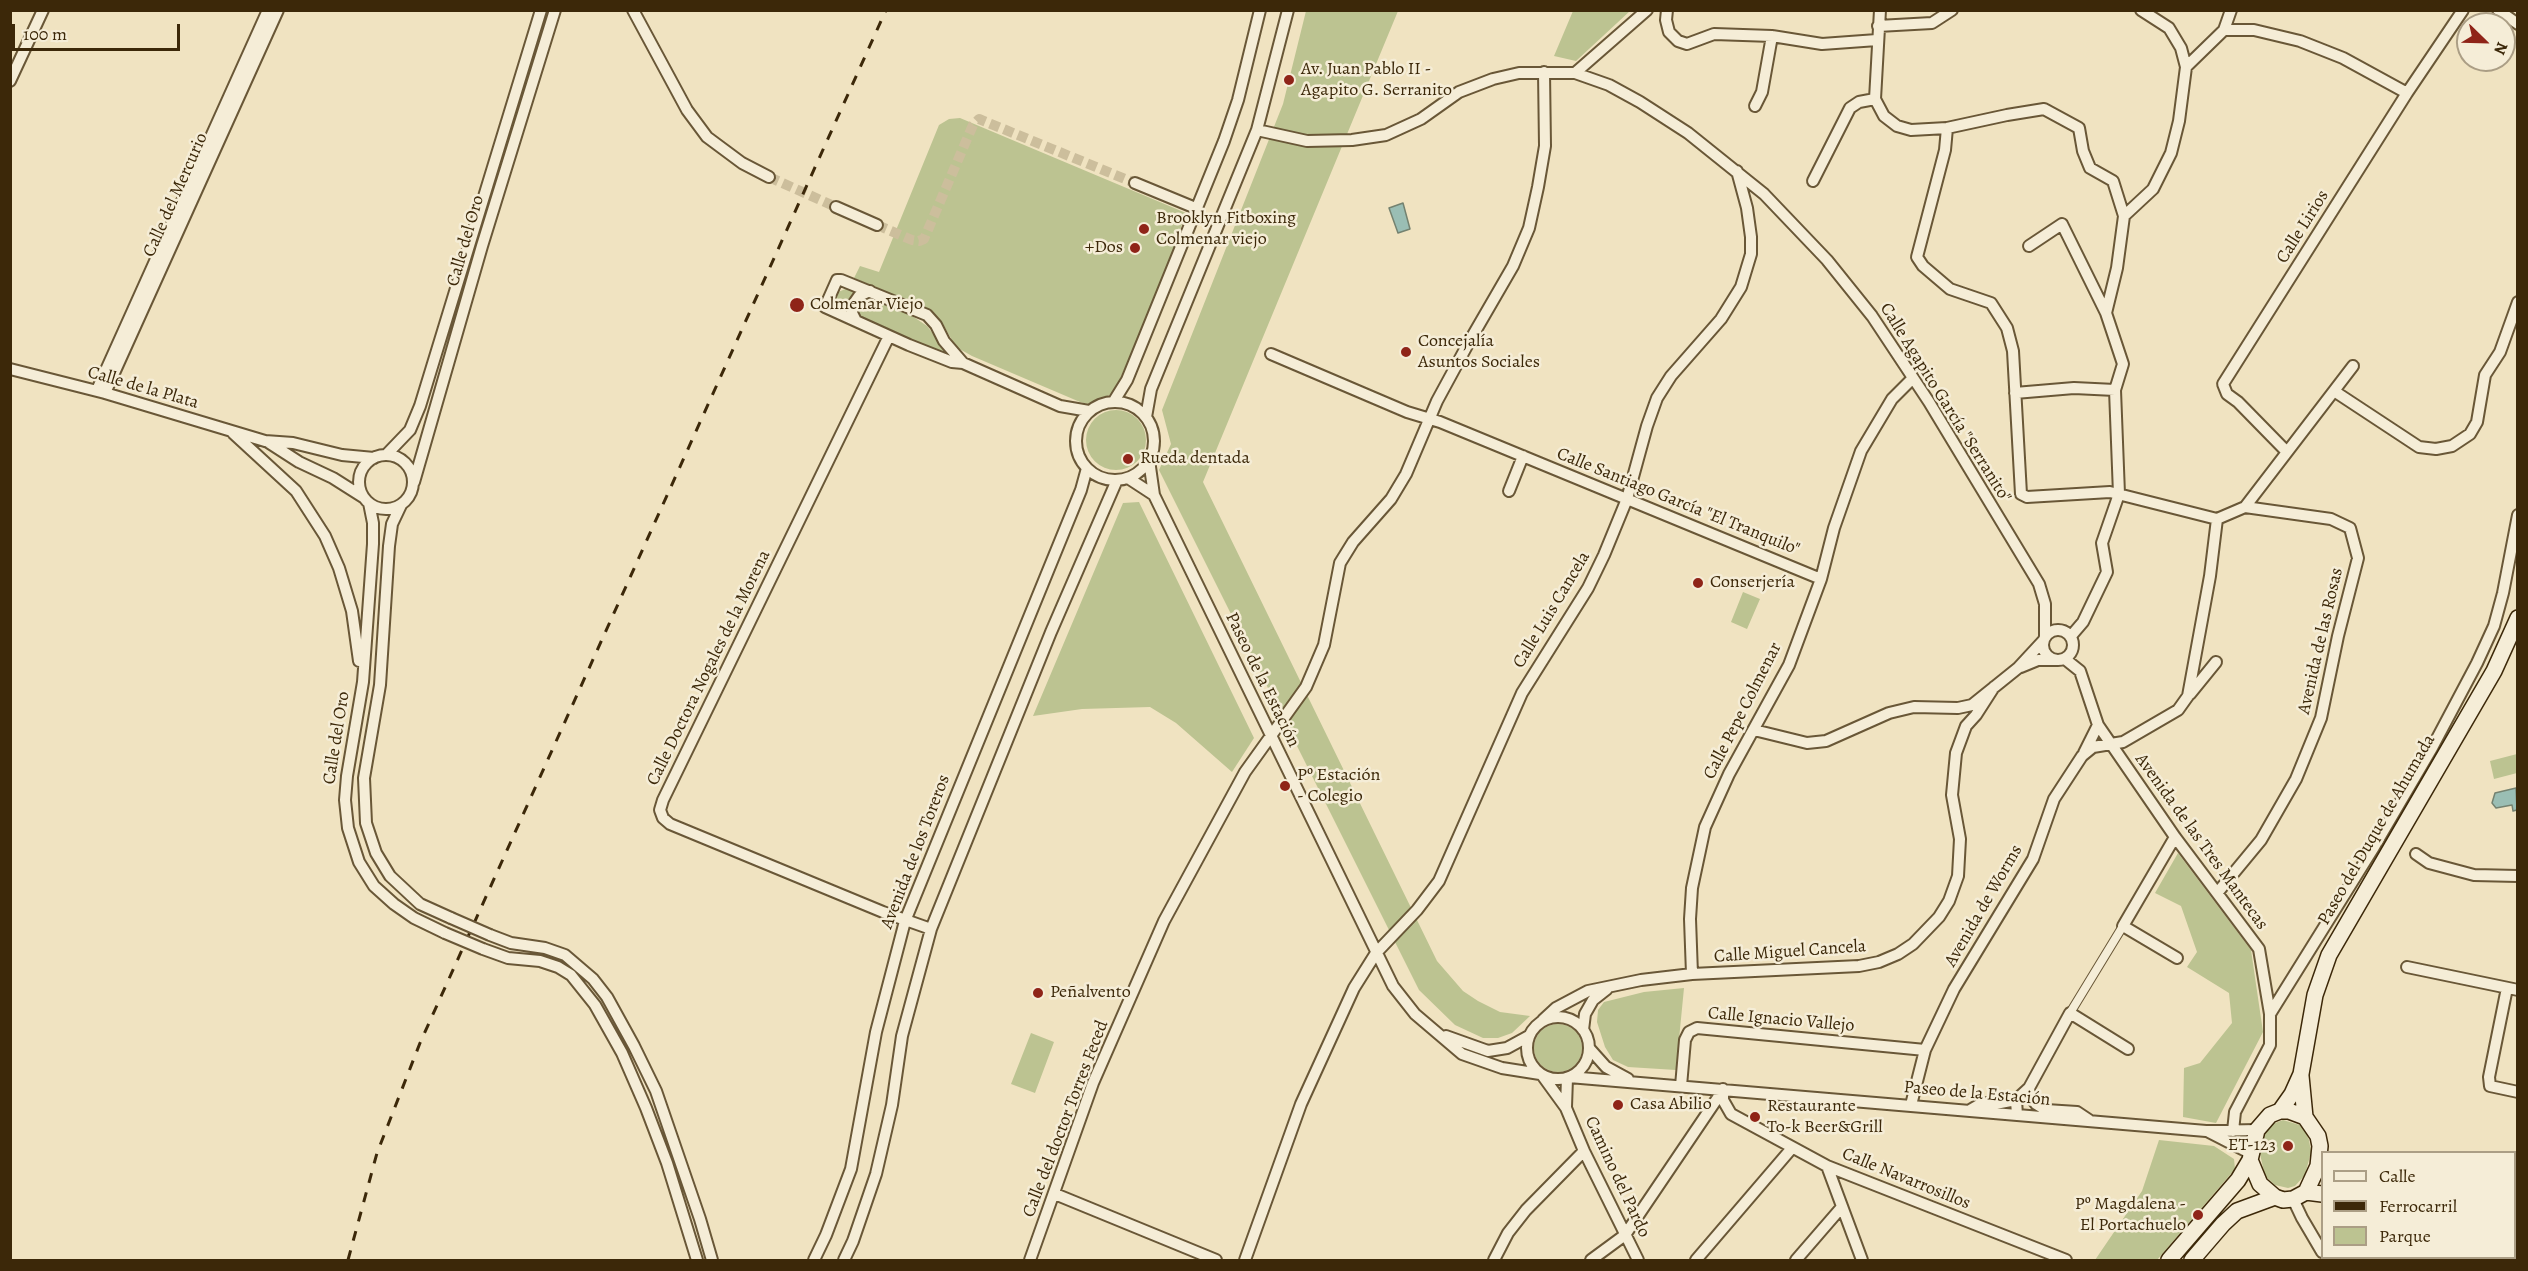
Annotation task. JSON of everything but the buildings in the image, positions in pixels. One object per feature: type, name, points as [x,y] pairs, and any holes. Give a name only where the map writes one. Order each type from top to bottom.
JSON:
[{"type":"main road","name":"Paseo del Duque de Ahumada","points":[[2280,1111],[2292,1094],[2301,1074],[2315,995],[2329,954],[2494,671],[2517,618]]},
{"type":"main road","name":"Paseo del Duque de Ahumada","points":[[2301,1074],[2305,1118]]},
{"type":"main road","points":[[2169,1260],[2238,1180],[2250,1156],[2257,1130],[2271,1115],[2280,1111],[2289,1111],[2305,1118],[2323,1149]]},
{"type":"main road","points":[[2250,1156],[2260,1184],[2275,1197],[2283,1200],[2300,1195],[2321,1194]]},
{"type":"main road","points":[[2300,1195],[2318,1166],[2321,1156]]},
{"type":"main road","points":[[2192,1260],[2237,1211],[2275,1197]]},
{"type":"street","points":[[10,81],[43,10]]},
{"type":"street","name":"Calle del Mercurio","points":[[101,392],[268,10]]},
{"type":"street","name":"Calle del Mercurio","points":[[101,392],[278,10]]},
{"type":"street","name":"Calle del Oro","points":[[380,456],[410,430],[420,406],[541,10]]},
{"type":"street","name":"Calle del Oro","points":[[414,482],[482,246],[555,10]]},
{"type":"street","points":[[633,10],[687,110],[707,137],[742,163],[769,177]]},
{"type":"street","points":[[1114,401],[1127,380],[1198,209],[1238,100],[1260,10]]},
{"type":"street","points":[[1146,417],[1151,389],[1257,130],[1288,10]]},
{"type":"street","points":[[1575,73],[1647,10]]},
{"type":"street","points":[[1667,10],[1666,20],[1669,32],[1678,41],[1686,44],[1714,34],[1772,36],[1822,44],[1877,40]]},
{"type":"street","points":[[1880,10],[1875,99],[1884,116],[1898,126],[1911,130],[1947,128],[2007,114],[2044,109],[2079,128],[2083,152],[2090,168],[2113,181],[2124,216],[2117,268],[2106,313]]},
{"type":"street","points":[[1878,26],[1932,23],[1952,10]]},
{"type":"street","points":[[2124,216],[2153,189],[2171,153],[2179,121],[2186,68],[2181,48],[2169,28],[2141,10]]},
{"type":"street","points":[[2186,68],[2224,30],[2231,10]]},
{"type":"street","name":"Calle Lirios","points":[[2286,451],[2238,402],[2227,394],[2223,384],[2407,93],[2463,10]]},
{"type":"street","points":[[2498,10],[2517,24]]},
{"type":"street","points":[[2224,30],[2254,30],[2300,41],[2343,57],[2407,93]]},
{"type":"street","points":[[1755,106],[1762,92],[1772,36]]},
{"type":"street","points":[[1596,55],[1594,64],[1598,81]]},
{"type":"street","name":"Calle Agapito García \"Serranito\"","points":[[1257,130],[1307,141],[1352,140],[1386,135],[1421,119],[1460,92],[1493,79],[1544,72],[1575,73],[1598,81],[1640,102],[1688,133],[1737,171],[1764,194],[1827,260],[1872,316],[1913,378],[2039,584],[2052,618],[2067,633]]},
{"type":"street","name":"Calle del doctor Torres Feced","points":[[1030,1260],[1093,1083],[1164,921],[1245,772],[1297,703],[1314,671],[1324,645],[1341,563],[1353,542],[1391,500],[1401,483],[1468,342],[1513,266],[1529,228],[1545,146],[1544,72]]},
{"type":"street","points":[[1813,181],[1850,108],[1859,102],[1875,99]]},
{"type":"street","points":[[1947,128],[1945,150],[1917,257],[1923,266],[1950,289],[1990,303],[2007,328],[2013,351],[2021,494],[2027,497],[2110,492],[2217,519],[2245,507],[2353,366]]},
{"type":"street","name":"Calle Luis Cancela","points":[[1376,953],[1417,910],[1439,881],[1467,822],[1507,724],[1528,683],[1588,588],[1627,499],[1657,398],[1671,376],[1721,319],[1741,287],[1751,254],[1748,208],[1737,171]]},
{"type":"street","points":[[1135,183],[1198,209]]},
{"type":"street","points":[[1748,208],[1753,199],[1764,194]]},
{"type":"street","points":[[836,207],[877,225]]},
{"type":"street","points":[[2029,246],[2062,224],[2106,313],[2123,364],[2115,390],[2119,494],[2103,543],[2107,572],[2083,622],[2067,633],[2052,630],[2044,639],[2045,653],[2060,659],[2073,649],[2067,633]]},
{"type":"street","points":[[963,363],[944,341],[936,325],[927,315],[842,280],[837,280],[825,307],[951,362],[963,363],[1060,406],[1089,411]]},
{"type":"street","points":[[856,321],[852,313],[852,306],[859,296],[870,291]]},
{"type":"street","points":[[2334,391],[2419,447],[2436,449],[2452,446],[2470,434],[2477,422],[2485,375],[2500,352],[2517,302]]},
{"type":"street","name":"Calle Doctora Nogales de la Morena","points":[[889,336],[660,810],[663,818],[670,824],[905,921],[932,929]]},
{"type":"street","name":"Calle Santiago García \"El Tranquilo\"","points":[[1271,354],[1407,412],[1523,456],[1821,579]]},
{"type":"street","name":"Calle de la Plata","points":[[10,369],[101,392],[265,441],[293,443],[342,454],[380,456]]},
{"type":"street","name":"Calle Pepe Colmenar","points":[[1692,974],[1690,919],[1698,854],[1716,800],[1789,665],[1821,579],[1834,528],[1861,451],[1892,399],[1913,378]]},
{"type":"street","points":[[2015,393],[2074,388],[2115,390]]},
{"type":"street","points":[[1114,401],[1136,407],[1146,417],[1154,438],[1154,450],[1137,474],[1123,479],[1104,478],[1087,468],[1081,461],[1076,444],[1079,426],[1089,411],[1114,401]]},
{"type":"street","points":[[1060,406],[1079,426]]},
{"type":"street","points":[[231,431],[296,491],[325,536],[339,568],[352,611],[363,682]]},
{"type":"street","name":"Calle de la Plata","points":[[265,441],[299,462],[333,478],[366,500]]},
{"type":"street","points":[[380,456],[402,460],[408,466],[414,482],[412,491],[401,505],[388,510],[381,509],[366,500],[359,482],[363,468],[380,456]]},
{"type":"street","points":[[1509,491],[1523,456]]},
{"type":"street","name":"Paseo de la Estación","points":[[1149,460],[1154,495],[1393,986],[1415,1014],[1462,1054],[1502,1068],[1541,1075]]},
{"type":"street","name":"Avenida de los Toreros","points":[[814,1260],[851,1169],[876,1032],[905,921],[1081,490],[1087,468]]},
{"type":"street","points":[[1123,479],[1154,495]]},
{"type":"street","points":[[844,1260],[853,1241],[876,1174],[891,1105],[902,1036],[932,929],[1051,632],[1123,479]]},
{"type":"street","name":"Calle del Oro","points":[[366,500],[373,523],[373,544],[363,682],[345,800],[348,828],[359,862],[374,886],[414,918],[483,949],[508,958],[540,961],[558,967],[571,975],[595,1005],[622,1053],[646,1107],[667,1163],[697,1260]]},
{"type":"street","name":"Calle del Oro","points":[[401,505],[392,524],[389,546],[380,685],[364,778],[366,824],[376,853],[390,876],[420,904],[511,943],[545,948],[565,955],[580,966],[607,997],[656,1091],[712,1260]]},
{"type":"street","name":"Avenida de las Rosas","points":[[2218,892],[2261,840],[2296,779],[2321,718],[2338,636],[2358,558],[2350,528],[2331,519],[2245,507]]},
{"type":"street","points":[[2270,1014],[2374,847],[2432,748],[2477,663],[2494,626],[2503,592],[2517,515]]},
{"type":"street","points":[[2188,696],[2210,576],[2217,519]]},
{"type":"street","name":"Calle Agapito García \"Serranito\"","points":[[2044,639],[2045,604]]},
{"type":"street","name":"Calle Miguel Cancela","points":[[1958,708],[1972,705],[2018,668],[2044,639]]},
{"type":"street","name":"Avenida de las Tres Mantecas","points":[[2060,659],[2080,671],[2098,725],[2110,745],[2259,949],[2270,1014],[2270,1045],[2235,1113],[2233,1131]]},
{"type":"street","name":"Calle Miguel Cancela","points":[[2018,668],[2038,660],[2060,659]]},
{"type":"street","points":[[2082,756],[2093,747],[2123,742],[2178,710],[2216,662]]},
{"type":"street","name":"Calle Miguel Cancela","points":[[1543,1020],[1556,1008],[1588,991],[1641,980],[1692,974],[1859,966],[1879,962],[1899,954],[1928,931],[1949,901],[1958,876],[1960,839],[1954,811],[1952,773],[1956,753],[1966,726],[1994,687]]},
{"type":"street","points":[[1754,730],[1808,743],[1826,741],[1888,713],[1914,707],[1958,708],[1966,726]]},
{"type":"street","name":"Avenida de Worms","points":[[1911,1105],[1925,1050],[1954,989],[2033,859],[2054,799],[2082,756],[2098,725]]},
{"type":"street","points":[[2017,1115],[2070,1013],[2175,837]]},
{"type":"street","points":[[2416,854],[2429,863],[2474,875],[2517,876]]},
{"type":"street","points":[[2123,926],[2177,958]]},
{"type":"street","points":[[1245,1260],[1301,1104],[1354,988],[1376,953]]},
{"type":"street","points":[[2407,967],[2512,989],[2489,1077],[2490,1086],[2517,1092]]},
{"type":"street","points":[[1583,1030],[1569,1019],[1552,1017],[1543,1020],[1529,1036],[1527,1056],[1530,1064],[1541,1075],[1550,1079],[1568,1078],[1576,1074],[1586,1063],[1589,1048],[1583,1030],[1586,1014],[1593,1000],[1609,987]]},
{"type":"street","points":[[2070,1013],[2128,1049]]},
{"type":"street","name":"Calle Ignacio Vallejo","points":[[1681,1086],[1685,1040],[1689,1032],[1697,1028],[1925,1050]]},
{"type":"street","name":"Paseo de la Estación","points":[[1434,1032],[1488,1051],[1507,1048],[1529,1036]]},
{"type":"street","name":"Paseo de la Estación","points":[[1589,1048],[1606,1067],[1637,1082]]},
{"type":"street","name":"Camino del Pardo","points":[[1541,1075],[1566,1108],[1584,1151],[1638,1260]]},
{"type":"street","name":"Paseo de la Estación","points":[[1568,1078],[1723,1089],[2206,1131],[2257,1130]]},
{"type":"street","name":"Camino del Pardo","points":[[1566,1108],[1568,1078]]},
{"type":"street","points":[[1591,1260],[1625,1234],[1723,1089]]},
{"type":"street","name":"Calle Navarrosillos","points":[[1723,1089],[1723,1100],[1731,1114],[1827,1166],[2066,1260]]},
{"type":"street","points":[[1970,1110],[1982,1102],[1995,1104],[2016,1100],[2029,1092]]},
{"type":"street","points":[[2029,1092],[2036,1104],[2046,1110],[2077,1112],[2090,1121]]},
{"type":"street","points":[[2016,1100],[2017,1115]]},
{"type":"street","name":"Paseo de la Estación","points":[[2206,1131],[2250,1156]]},
{"type":"street","points":[[1696,1260],[1792,1148]]},
{"type":"street","points":[[1494,1260],[1508,1233],[1526,1210],[1584,1151]]},
{"type":"street","points":[[1827,1166],[1862,1260]]},
{"type":"street","points":[[1055,1194],[1216,1260]]},
{"type":"street","points":[[2300,1195],[2302,1218],[2321,1250]]},
{"type":"street","points":[[1796,1260],[1841,1208]]},
{"type":"green space","points":[[1573,10],[1630,11],[1576,61],[1554,56]]},
{"type":"green space","points":[[1306,11],[1398,11],[1203,482],[1437,961],[1463,991],[1478,1001],[1500,1012],[1530,1016],[1512,1033],[1498,1038],[1483,1038],[1455,1025],[1419,990],[1159,470],[1171,444],[1162,410],[1283,104]]},
{"type":"green space","points":[[960,118],[1186,213],[1156,298],[1114,392],[1106,397],[1088,404],[1080,402],[972,356],[956,347],[941,321],[930,310],[854,278],[860,266],[879,272],[939,125],[949,119]]},
{"type":"green space","points":[[848,288],[902,309],[927,326],[951,357],[855,318],[832,306],[838,292]]},
{"type":"green space","points":[[1116,410],[1137,419],[1146,440],[1137,461],[1116,470],[1095,461],[1086,440],[1095,419]]},
{"type":"green space","points":[[1139,502],[1254,738],[1232,772],[1176,723],[1150,707],[1082,709],[1033,716],[1123,503]]},
{"type":"green space","points":[[1743,592],[1760,599],[1747,629],[1731,622]]},
{"type":"green space","points":[[2517,754],[2517,773],[2494,779],[2490,761]]},
{"type":"green space","points":[[2178,853],[2251,950],[2263,1032],[2216,1123],[2183,1117],[2184,1068],[2200,1063],[2232,1023],[2229,993],[2187,967],[2197,952],[2181,906],[2155,893]]},
{"type":"green space","points":[[1684,988],[1676,1070],[1628,1067],[1613,1060],[1605,1047],[1597,1022],[1598,1010],[1604,1002],[1644,992]]},
{"type":"green space","points":[[1558,1024],[1575,1031],[1582,1048],[1575,1065],[1558,1072],[1541,1065],[1534,1048],[1541,1031]]},
{"type":"green space","points":[[1031,1033],[1054,1042],[1035,1093],[1011,1084]]},
{"type":"green space","points":[[2283,1120],[2303,1126],[2311,1152],[2305,1175],[2295,1186],[2288,1188],[2275,1185],[2265,1176],[2260,1154],[2262,1140],[2270,1125]]},
{"type":"green space","points":[[2159,1140],[2214,1146],[2234,1159],[2235,1169],[2157,1260],[2095,1260],[2142,1191]]},
{"type":"water","points":[[1403,203],[1410,229],[1398,233],[1389,208]]},
{"type":"water","points":[[2516,788],[2517,810],[2513,811],[2512,805],[2496,808],[2492,803],[2495,793]]},
{"type":"tunnel","points":[[877,225],[912,240],[924,239],[973,125],[979,119],[1135,183]]},
{"type":"tunnel","points":[[769,177],[836,207]]},
{"type":"railway","points":[[348,1260],[377,1153],[420,1043],[886,10]]},
{"type":"place","name":"Av. Juan Pablo II - Agapito G. Serranito","points":[[1289,80]]},
{"type":"place","name":"Brooklyn Fitboxing Colmenar viejo","points":[[1144,229]]},
{"type":"place","name":"+Dos","points":[[1135,248]]},
{"type":"place","name":"Colmenar Viejo","points":[[797,305]]},
{"type":"place","name":"Concejalía Asuntos Sociales","points":[[1406,352]]},
{"type":"place","name":"Rueda dentada","points":[[1128,459]]},
{"type":"place","name":"Conserjería","points":[[1698,583]]},
{"type":"place","name":"Pº Estación - Colegio","points":[[1285,786]]},
{"type":"place","name":"Peñalvento","points":[[1038,993]]},
{"type":"place","name":"Casa Abilio","points":[[1618,1105]]},
{"type":"place","name":"Restaurante To-k Beer&Grill","points":[[1755,1117]]},
{"type":"place","name":"ET-123","points":[[2288,1146]]},
{"type":"place","name":"Pº Magdalena - El Portachuelo","points":[[2198,1215]]}]
